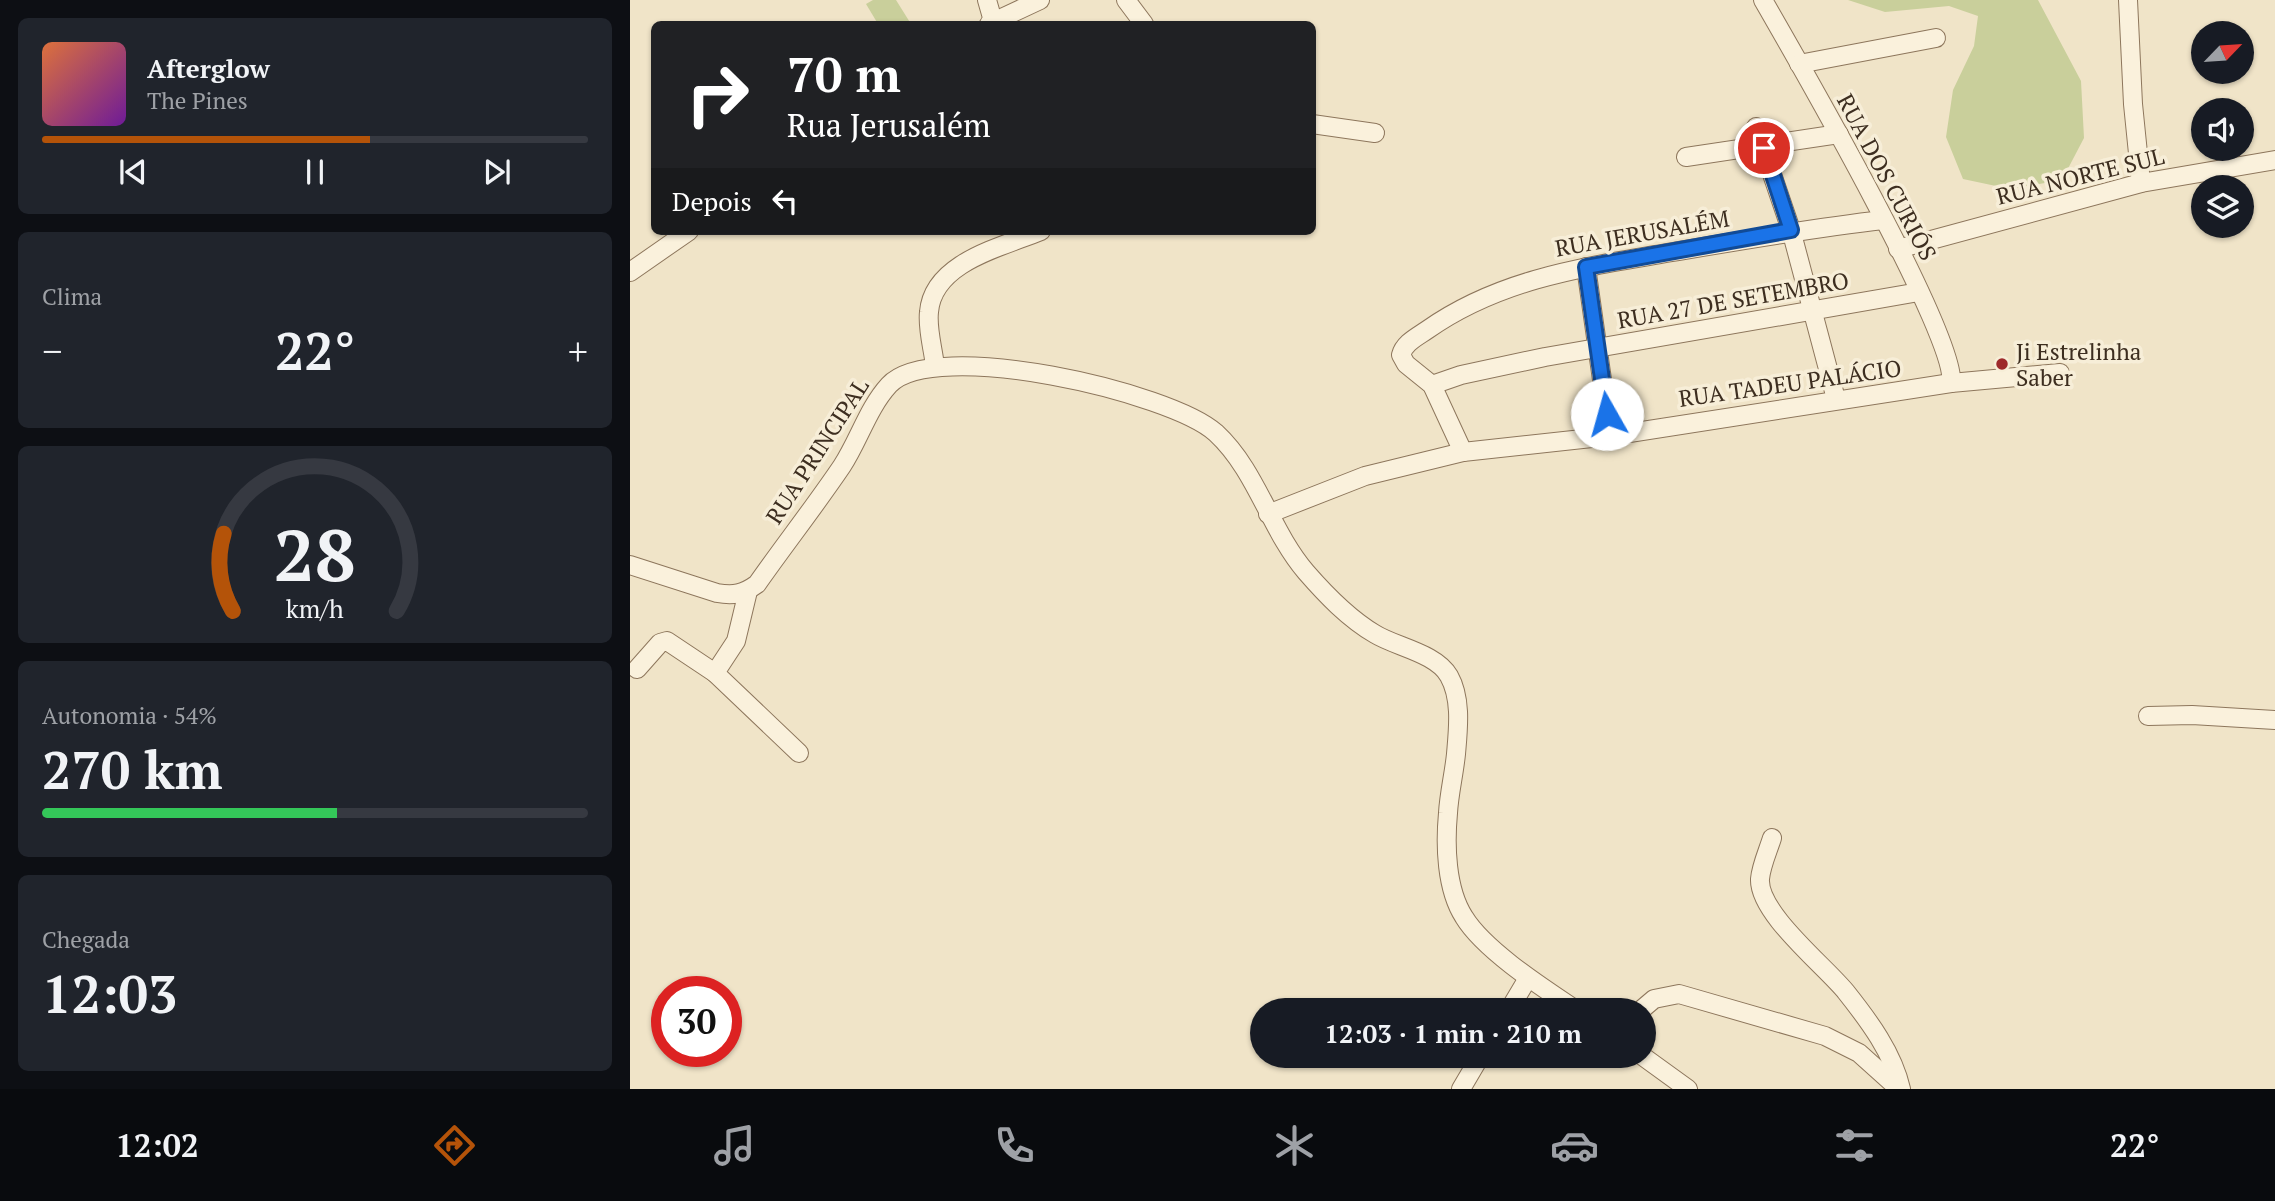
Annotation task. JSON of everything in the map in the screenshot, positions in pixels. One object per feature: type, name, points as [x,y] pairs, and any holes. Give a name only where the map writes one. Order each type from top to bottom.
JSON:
[{"type":"street","points":[[987,0],[991,21]]},
{"type":"street","points":[[995,21],[1040,0]]},
{"type":"street","points":[[1126,0],[1142,21]]},
{"type":"street","name":"RUA DOS CURIÓS","points":[[1763,0],[1839,134],[1898,249],[1950,368],[1951,383]]},
{"type":"street","points":[[2128,0],[2133,104],[2141,183]]},
{"type":"street","points":[[1799,64],[1936,38]]},
{"type":"street","points":[[1316,125],[1375,133]]},
{"type":"street","points":[[1756,127],[1791,230],[1836,399]]},
{"type":"street","points":[[1686,157],[1764,148],[1839,134]]},
{"type":"street","name":"RUA NORTE SUL","points":[[1898,249],[2141,183],[2275,160]]},
{"type":"street","name":"RUA JERUSALÉM","points":[[1432,385],[1406,365],[1401,355],[1403,348],[1466,304],[1513,285],[1586,267],[1791,230],[1883,220]]},
{"type":"street","points":[[630,272],[683,235]]},
{"type":"street","points":[[935,366],[928,322],[933,293],[949,272],[1002,238]]},
{"type":"street","points":[[1586,267],[1610,436]]},
{"type":"street","name":"RUA 27 DE SETEMBRO","points":[[1432,385],[1486,369],[1919,292]]},
{"type":"street","name":"RUA PRINCIPAL","points":[[748,591],[757,584],[842,465],[888,386],[906,373],[935,366],[1025,372],[1083,381],[1156,401],[1188,415],[1219,435],[1240,461],[1268,514],[1303,569],[1342,609],[1376,635],[1430,660],[1449,676],[1458,714],[1448,813],[1453,888],[1463,915],[1472,928],[1528,978],[1558,998]]},
{"type":"street","name":"RUA TADEU PALÁCIO","points":[[1268,514],[1365,476],[1462,452],[1610,436],[1951,383],[2060,373]]},
{"type":"street","points":[[1432,385],[1462,452]]},
{"type":"street","points":[[630,565],[717,593],[731,596],[748,591],[736,641],[715,673]]},
{"type":"street","points":[[636,669],[660,643],[667,641],[715,673],[799,753]]},
{"type":"street","points":[[2148,716],[2193,715],[2275,720]]},
{"type":"street","points":[[1772,838],[1760,881],[1769,906],[1845,991],[1869,1023],[1889,1054],[1900,1089]]},
{"type":"street","points":[[1516,998],[1528,978]]},
{"type":"street","points":[[1656,999],[1679,994],[1812,1032],[1859,1053],[1900,1089]]},
{"type":"street","points":[[1656,1066],[1688,1089]]},
{"type":"street","points":[[1461,1089],[1473,1068]]},
{"type":"green space","points":[[873,0],[896,0],[909,21],[876,21],[866,4]]},
{"type":"green space","points":[[1848,0],[2038,0],[2081,81],[2084,138],[2062,180],[2010,189],[1963,179],[1946,137],[1953,90],[1974,46],[1978,16],[1949,6],[1885,12]]},
{"type":"place","name":"Ji Estrelinha Saber","points":[[2002,364]]},
{"type":"route","points":[[1607,414],[1586,267],[1791,230],[1764,148]]}]
